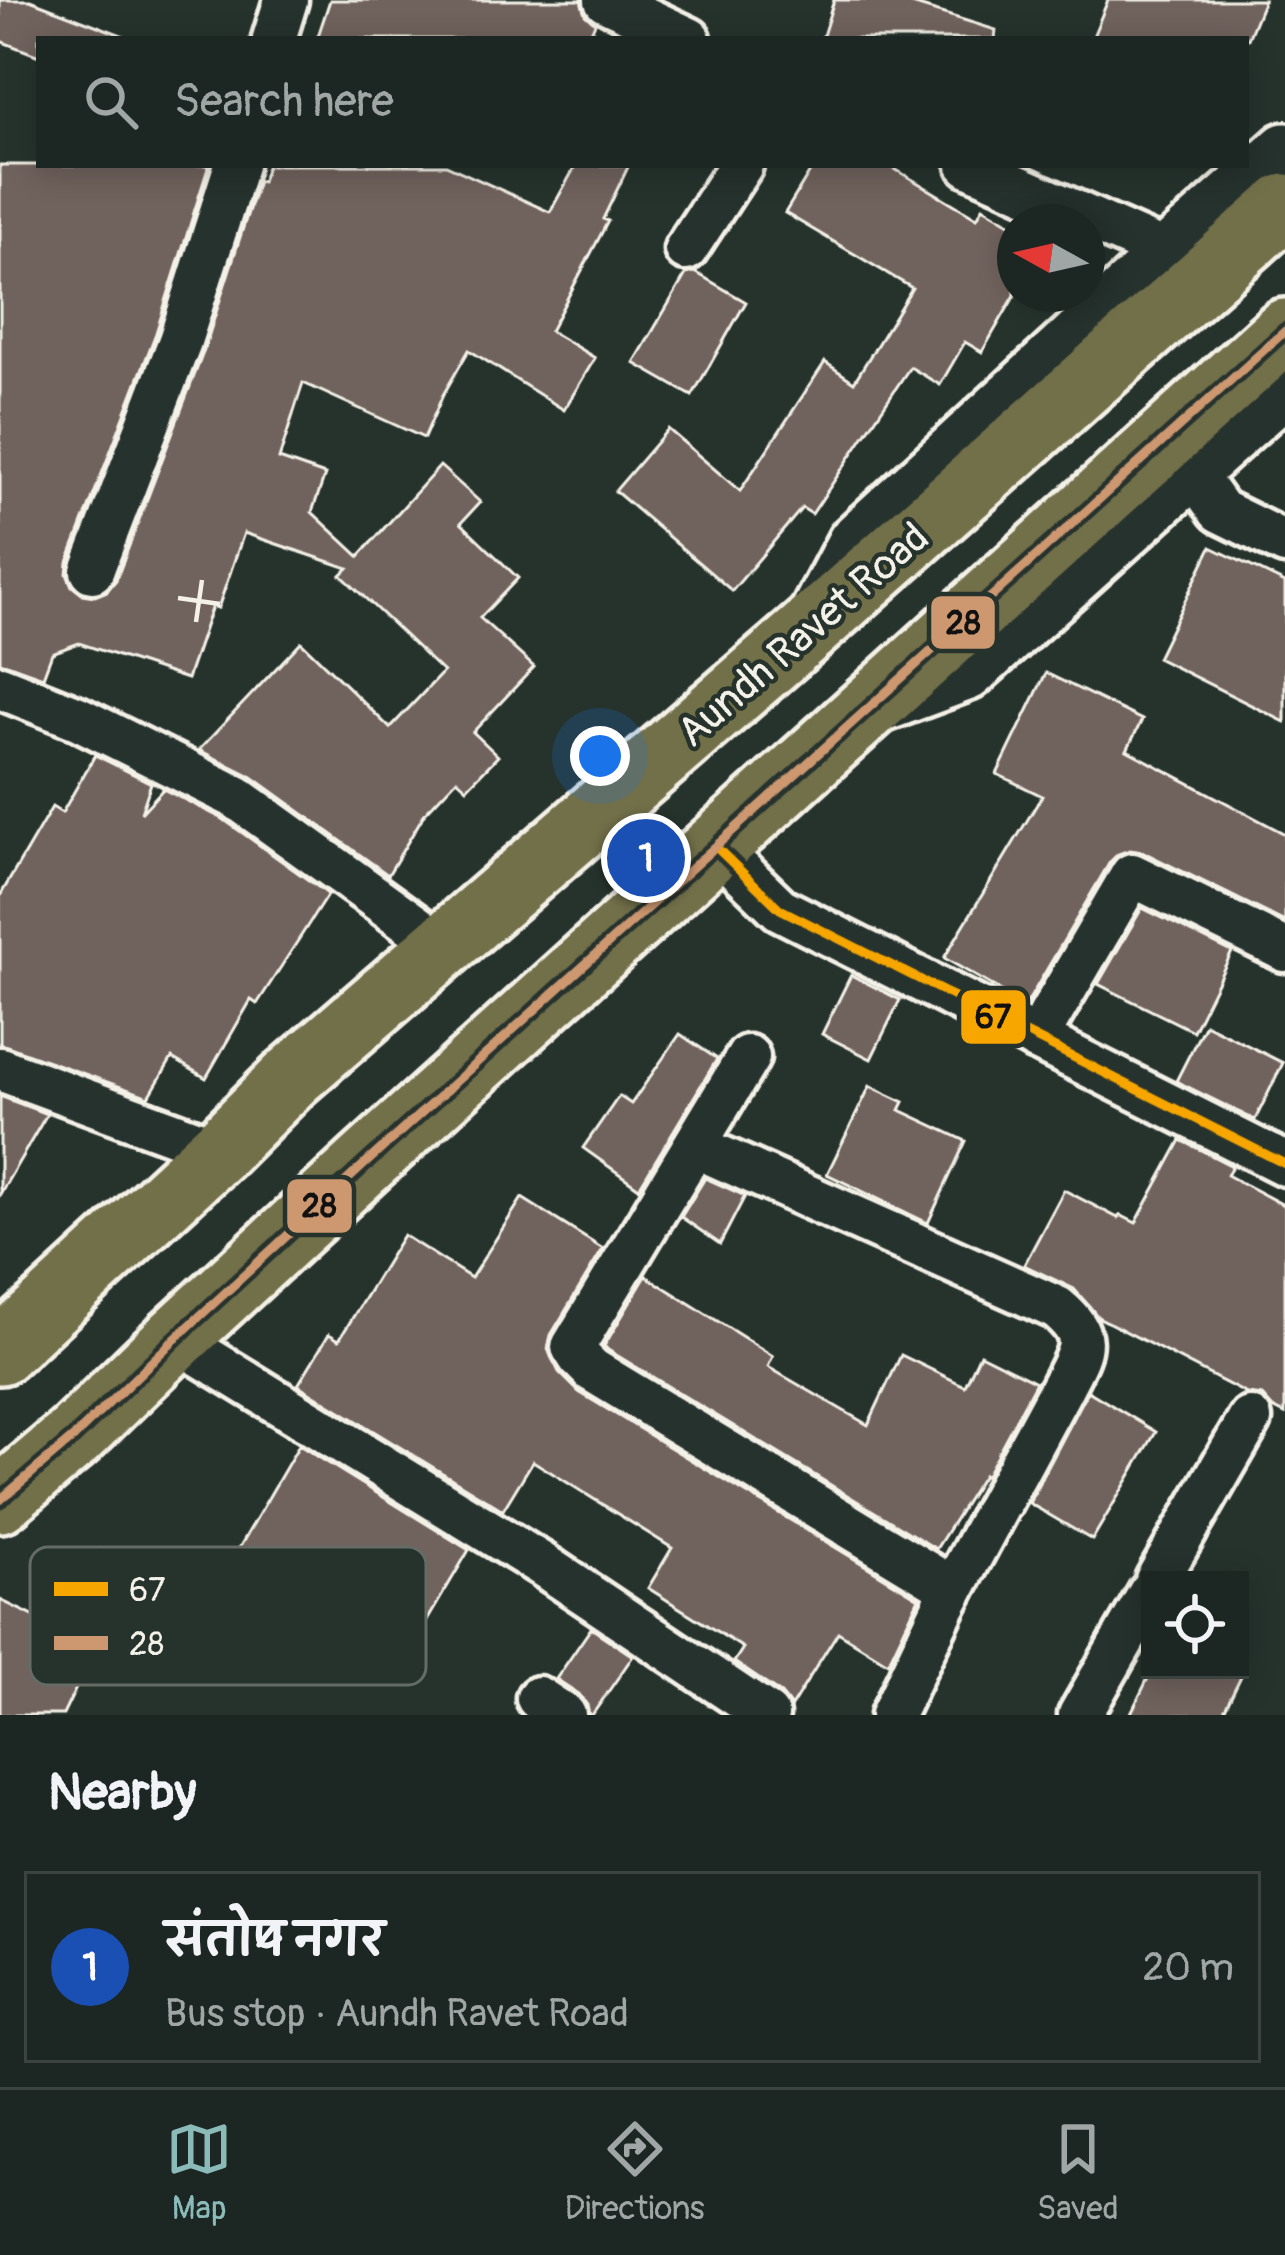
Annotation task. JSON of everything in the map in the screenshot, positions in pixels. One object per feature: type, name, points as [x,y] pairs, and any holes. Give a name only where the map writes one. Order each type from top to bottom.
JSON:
[{"type":"main road","name":"Aundh Ravet Road","points":[[0,1352],[292,1077],[806,632],[1285,206]]},
{"type":"main road","points":[[0,1500],[1285,331]]},
{"type":"street","points":[[275,36],[286,0]]},
{"type":"street","points":[[606,0],[683,36]]},
{"type":"street","points":[[806,632],[854,542],[1285,149]]},
{"type":"street","points":[[92,571],[180,341],[235,168]]},
{"type":"street","points":[[686,250],[740,168]]},
{"type":"street","points":[[976,168],[1167,253]]},
{"type":"street","points":[[864,712],[968,674],[1285,389]]},
{"type":"street","points":[[1192,472],[1220,511],[1285,542]]},
{"type":"street","points":[[0,687],[78,718],[236,796],[443,946]]},
{"type":"street","points":[[717,848],[780,909],[1285,1164]]},
{"type":"street","points":[[1036,1039],[1132,874],[1285,950]]},
{"type":"street","points":[[748,1057],[573,1346],[592,1370],[953,1589]]},
{"type":"street","points":[[0,1070],[219,1150]]},
{"type":"street","points":[[694,1146],[1058,1308],[1082,1334],[1080,1351],[953,1589],[892,1715]]},
{"type":"street","points":[[175,1339],[543,1565],[767,1715]]},
{"type":"street","points":[[1162,1571],[1250,1419]]},
{"type":"street","points":[[1080,1715],[1141,1609]]},
{"type":"building","points":[[0,0],[30,0],[124,36],[36,36],[36,55],[0,41]]},
{"type":"building","points":[[330,0],[581,0],[585,14],[595,23],[589,36],[318,36]]},
{"type":"building","points":[[834,0],[899,0],[996,30],[995,36],[823,36]]},
{"type":"building","points":[[1108,0],[1264,0],[1249,37],[1093,36]]},
{"type":"building","points":[[0,165],[208,168],[156,333],[68,562],[72,586],[95,596],[116,580],[204,350],[266,168],[453,168],[550,212],[574,168],[628,168],[603,219],[608,221],[550,331],[595,358],[564,410],[469,350],[424,438],[303,383],[279,459],[325,475],[312,512],[359,556],[440,466],[480,502],[461,523],[518,578],[480,618],[534,667],[473,732],[498,756],[467,788],[457,779],[425,813],[388,875],[251,776],[199,750],[301,642],[390,728],[443,672],[341,575],[348,568],[244,533],[187,679],[79,643],[52,653],[43,677],[0,662]]},
{"type":"building","points":[[812,168],[893,168],[977,218],[983,207],[997,215],[997,312],[1005,312],[982,352],[965,342],[940,385],[910,367],[812,514],[802,508],[732,591],[615,491],[668,429],[740,491],[825,362],[854,382],[912,288],[785,213]]},
{"type":"building","points":[[695,272],[746,302],[692,396],[634,363],[686,274]]},
{"type":"building","points":[[1211,547],[1285,583],[1285,722],[1157,658]]},
{"type":"building","points":[[1046,673],[1142,720],[1127,750],[1285,834],[1285,922],[1143,852],[1130,850],[1110,862],[1026,1005],[944,958],[1042,796],[997,774]]},
{"type":"building","points":[[95,755],[151,783],[141,813],[163,789],[223,819],[328,894],[257,1004],[251,1000],[206,1078],[172,1058],[149,1097],[0,1044],[0,896],[52,807],[62,813]]},
{"type":"building","points":[[1142,908],[1232,952],[1193,1031],[1098,984]]},
{"type":"building","points":[[851,975],[900,1000],[871,1059],[822,1034]]},
{"type":"building","points":[[1205,1024],[1283,1063],[1255,1120],[1176,1081]]},
{"type":"building","points":[[680,1034],[717,1059],[639,1188],[583,1148],[619,1096],[631,1104]]},
{"type":"building","points":[[870,1086],[904,1102],[900,1110],[966,1141],[928,1223],[827,1174]]},
{"type":"building","points":[[0,1096],[47,1114],[0,1194]]},
{"type":"building","points":[[1181,1140],[1232,1166],[1227,1175],[1285,1206],[1285,1414],[1262,1396],[1247,1394],[1098,1317],[1074,1289],[1024,1265],[1064,1190],[1136,1223]]},
{"type":"building","points":[[705,1178],[745,1196],[720,1244],[681,1217]]},
{"type":"building","points":[[522,1198],[603,1249],[551,1335],[548,1349],[559,1372],[579,1392],[919,1598],[888,1663],[838,1632],[791,1707],[781,1694],[734,1662],[743,1648],[648,1588],[672,1548],[533,1461],[503,1510],[298,1385],[329,1334],[339,1340],[403,1235],[471,1278]]},
{"type":"building","points":[[646,1276],[773,1356],[768,1367],[868,1425],[901,1355],[965,1386],[980,1354],[1036,1382],[985,1477],[936,1549],[608,1350],[604,1346]]},
{"type":"building","points":[[1088,1391],[1156,1432],[1092,1540],[1029,1503]]},
{"type":"building","points":[[299,1445],[469,1550],[426,1623],[426,1547],[240,1547]]},
{"type":"building","points":[[0,1600],[30,1615],[30,1685],[77,1685],[63,1715],[0,1715]]},
{"type":"building","points":[[591,1628],[633,1656],[589,1715],[579,1694],[556,1679]]},
{"type":"building","points":[[1148,1679],[1240,1679],[1222,1715],[1130,1715]]},
{"type":"transit line","name":"28","points":[[0,1500],[1285,331]]},
{"type":"transit line","name":"67","points":[[717,848],[780,909],[1285,1164]]},
{"type":"place","name":"संतोष नगर","points":[[646,858]]}]
